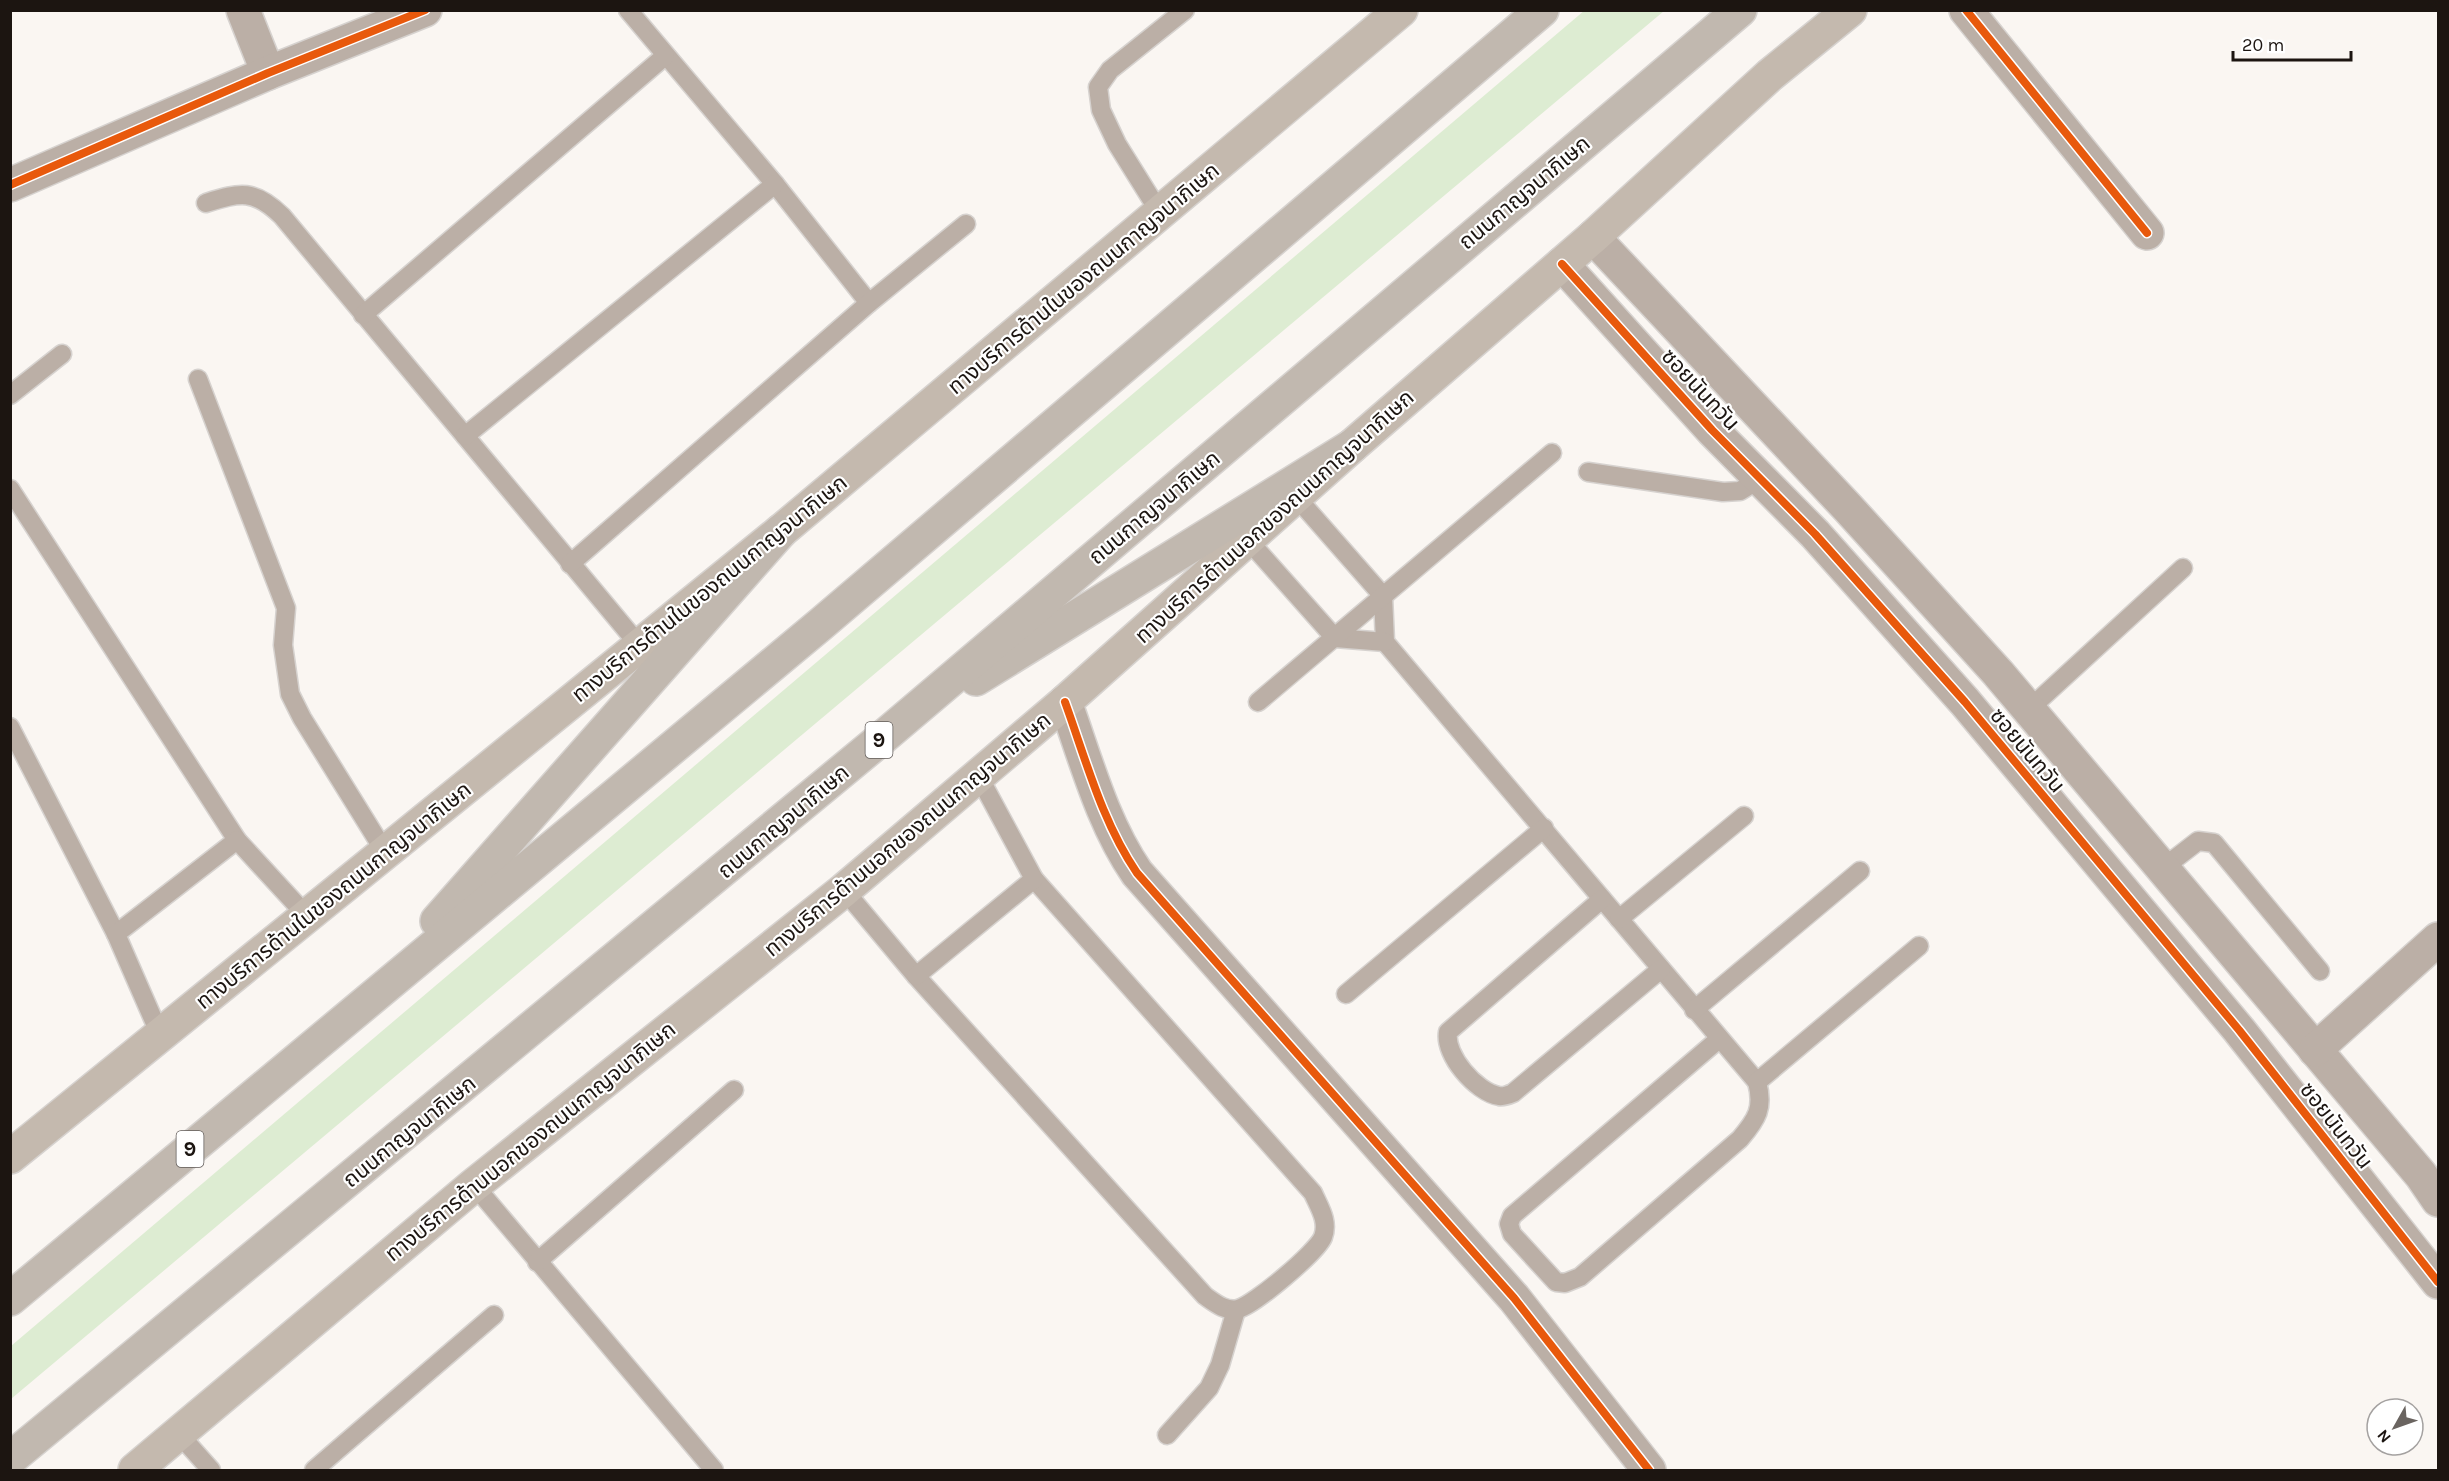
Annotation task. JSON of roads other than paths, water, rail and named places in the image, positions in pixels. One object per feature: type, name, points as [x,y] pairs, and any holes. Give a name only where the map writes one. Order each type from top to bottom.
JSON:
[{"type":"highway","name":"9","points":[[10,1299],[821,624],[1542,10]]},
{"type":"highway","name":"ถนนกาญจนาภิเษก","points":[[10,1459],[882,738],[1740,10]]},
{"type":"highway","points":[[882,738],[1352,446]]},
{"type":"highway","points":[[369,999],[781,531]]},
{"type":"main road","name":"ทางบริการด้านในของถนนกาญจนาภิเษก","points":[[10,1157],[781,531],[1401,10]]},
{"type":"main road","name":"ทางบริการด้านนอกของถนนกาญจนาภิเษก","points":[[135,1470],[370,1270],[844,890],[1065,702],[1352,446],[1593,237],[1770,75],[1850,10]]},
{"type":"street","points":[[243,10],[268,74]]},
{"type":"street","points":[[10,184],[425,10]]},
{"type":"street","points":[[1966,10],[2146,233]]},
{"type":"street","name":"ซอยนันทวัน","points":[[1593,237],[1848,508],[1998,674],[2421,1175],[2439,1200]]},
{"type":"street","name":"ซอยนันทวัน","points":[[1562,264],[1712,430],[1815,534],[1965,702],[2191,972],[2439,1282]]},
{"type":"street","points":[[1815,534],[1848,508]]},
{"type":"street","points":[[1965,702],[1998,674]]},
{"type":"street","points":[[1065,702],[1103,810],[1119,847],[1137,873],[1514,1298],[1649,1470]]},
{"type":"street","points":[[2315,1050],[2439,939]]},
{"type":"street","points":[[2191,972],[2221,940]]},
{"type":"lane","points":[[628,10],[774,184],[869,303]]},
{"type":"lane","points":[[1160,213],[1117,144],[1101,110],[1098,87],[1110,70],[1185,10]]},
{"type":"lane","points":[[363,315],[665,56]]},
{"type":"lane","points":[[465,436],[774,184]]},
{"type":"lane","points":[[206,203],[237,193],[254,196],[269,203],[282,216],[639,645]]},
{"type":"lane","points":[[570,564],[869,303],[966,224]]},
{"type":"lane","points":[[10,395],[62,354]]},
{"type":"lane","points":[[198,379],[286,608],[283,645],[290,694],[302,718],[385,852]]},
{"type":"lane","points":[[1258,702],[1552,453]]},
{"type":"lane","points":[[1588,472],[1723,492],[1740,490],[1761,478]]},
{"type":"lane","points":[[11,485],[237,840],[306,915]]},
{"type":"lane","points":[[1296,498],[1383,596],[1385,642],[1757,1082],[1761,1097],[1760,1108],[1753,1125],[1740,1139],[1580,1277],[1564,1283],[1550,1278],[1512,1234],[1509,1224],[1512,1216],[1719,1039]]},
{"type":"lane","points":[[1248,540],[1335,638],[1385,642]]},
{"type":"lane","points":[[2027,711],[2183,568]]},
{"type":"lane","points":[[10,727],[116,934],[160,1036]]},
{"type":"lane","points":[[844,890],[916,976],[1205,1296],[1222,1308],[1236,1310],[1251,1304],[1315,1250],[1323,1236],[1324,1218],[1313,1193],[1034,879],[978,775]]},
{"type":"lane","points":[[1619,919],[1744,816]]},
{"type":"lane","points":[[1346,994],[1544,828]]},
{"type":"lane","points":[[116,934],[237,840]]},
{"type":"lane","points":[[2163,868],[2198,842],[2214,843],[2320,971]]},
{"type":"lane","points":[[1694,1010],[1860,871]]},
{"type":"lane","points":[[916,976],[1034,879]]},
{"type":"lane","points":[[1602,899],[1448,1032],[1449,1049],[1466,1074],[1489,1093],[1501,1097],[1513,1093],[1661,969]]},
{"type":"lane","points":[[1757,1082],[1919,946]]},
{"type":"lane","points":[[537,1262],[735,1090]]},
{"type":"lane","points":[[474,1185],[714,1470]]},
{"type":"lane","points":[[1167,1435],[1209,1388],[1220,1365],[1236,1310]]},
{"type":"lane","points":[[314,1470],[494,1315]]},
{"type":"lane","points":[[179,1434],[211,1470]]}]
